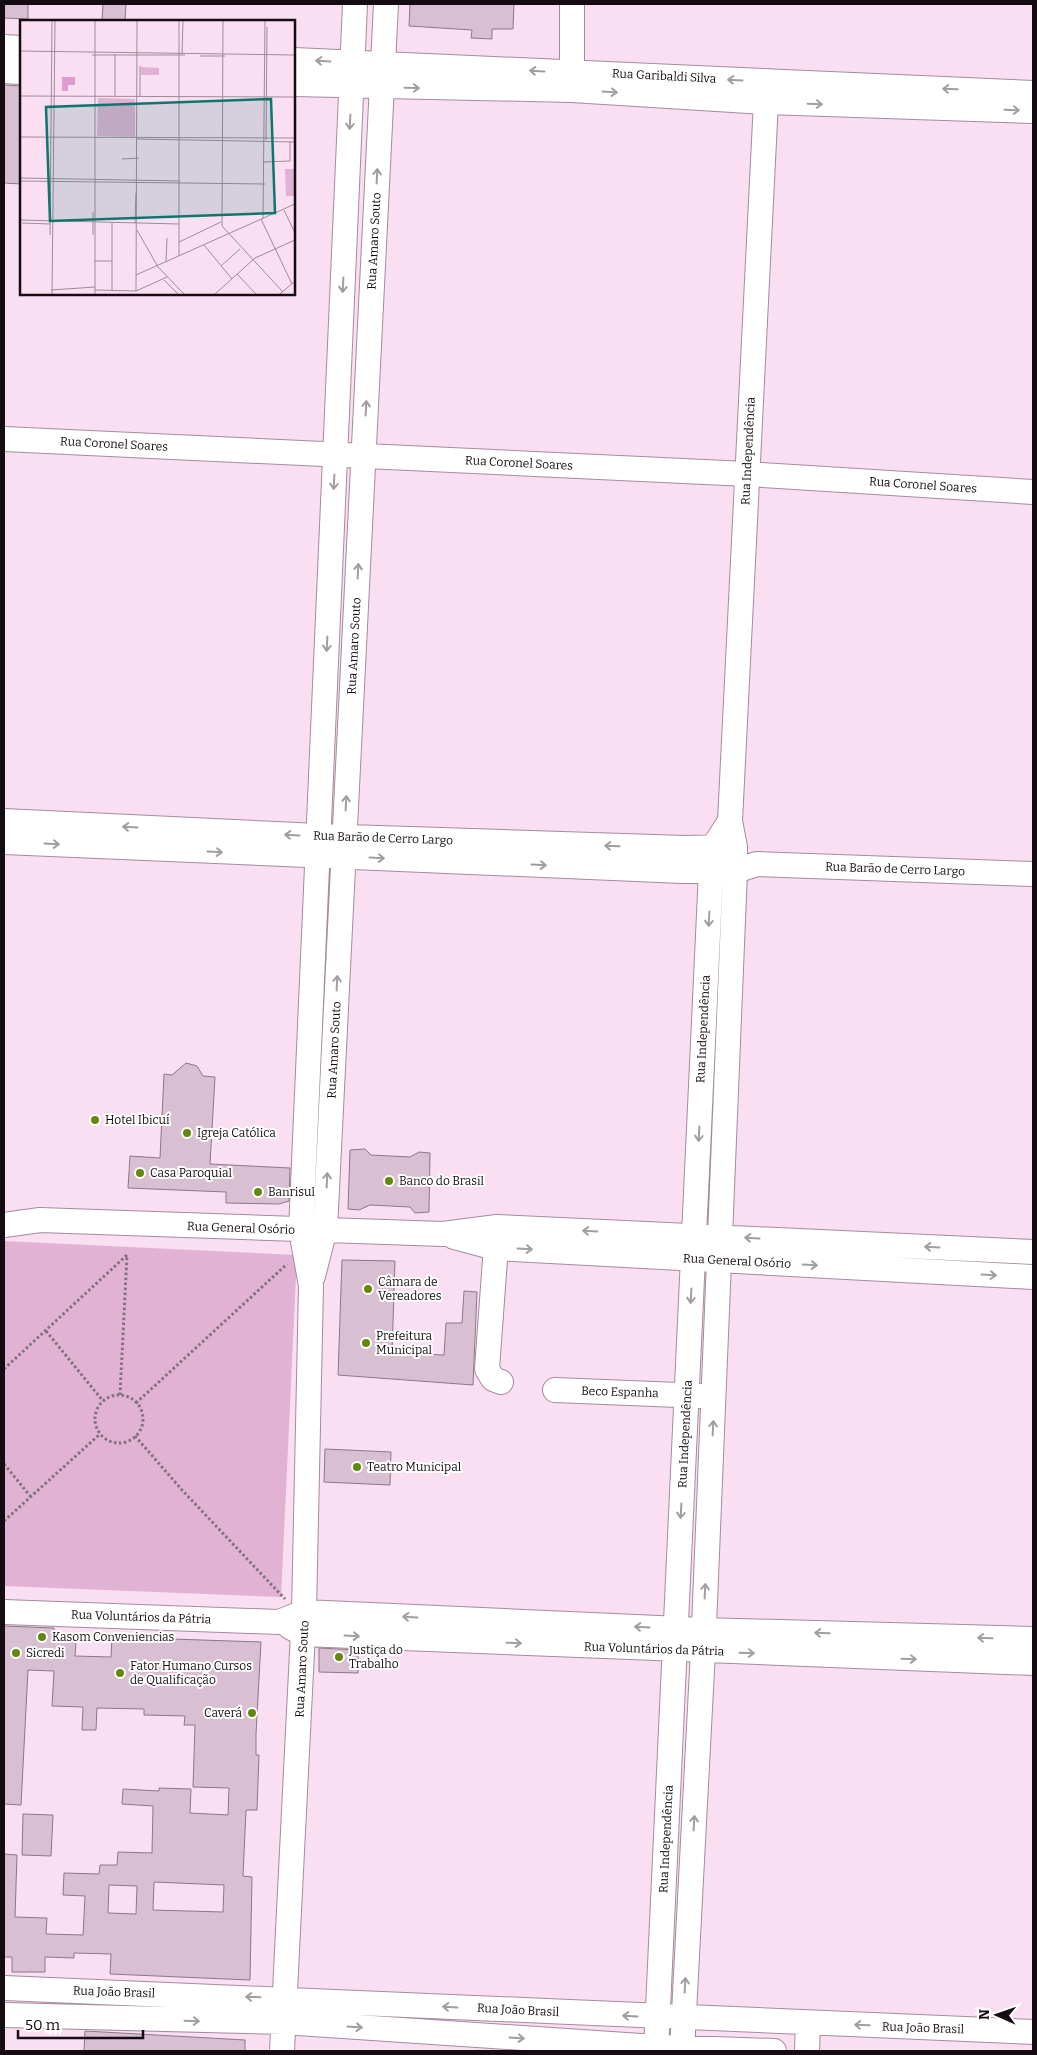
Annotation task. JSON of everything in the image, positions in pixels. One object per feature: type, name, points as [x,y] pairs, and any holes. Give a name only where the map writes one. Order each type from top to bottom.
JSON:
[{"type":"street","name":"Rua Amaro Souto","points":[[282,2051],[304,1623],[310,1286],[301,1230],[355,4]]},
{"type":"street","name":"Rua Amaro Souto","points":[[310,1286],[325,1229],[386,4]]},
{"type":"street","points":[[572,4],[572,81]]},
{"type":"street","points":[[4,47],[20,48]]},
{"type":"street","name":"Rua Garibaldi Silva","points":[[295,60],[382,64],[572,81],[974,100],[1033,111]]},
{"type":"street","points":[[4,71],[20,72]]},
{"type":"street","name":"Rua Garibaldi Silva","points":[[295,84],[381,87],[572,81]]},
{"type":"street","name":"Rua Independência","points":[[682,2050],[722,1237],[735,857],[730,821],[767,91]]},
{"type":"street","name":"Rua Garibaldi Silva","points":[[974,100],[1033,93]]},
{"type":"street","name":"Rua Coronel Soares","points":[[4,439],[747,474],[1033,492]]},
{"type":"street","name":"Rua Barão de Cerro Largo","points":[[4,821],[81,835],[645,858],[735,857],[1033,874]]},
{"type":"street","name":"Rua Barão de Cerro Largo","points":[[4,842],[81,835]]},
{"type":"street","name":"Rua Independência","points":[[656,2049],[711,870],[735,857]]},
{"type":"street","name":"Rua Barão de Cerro Largo","points":[[645,858],[711,870]]},
{"type":"street","points":[[700,1106],[727,1107]]},
{"type":"street","name":"Rua General Osório","points":[[4,1212],[40,1220]]},
{"type":"street","name":"Rua General Osório","points":[[4,1225],[40,1220],[301,1230],[325,1229],[693,1247],[722,1237],[1033,1252]]},
{"type":"street","points":[[496,1237],[487,1369],[493,1379],[501,1382]]},
{"type":"street","name":"Rua General Osório","points":[[693,1247],[721,1260],[1033,1277]]},
{"type":"street","points":[[961,1249],[962,1274]]},
{"type":"street","name":"Beco Espanha","points":[[555,1390],[714,1397]]},
{"type":"street","name":"Rua Voluntários da Pátria","points":[[4,1612],[675,1639],[940,1660],[1033,1663]]},
{"type":"street","points":[[940,1636],[940,1660]]},
{"type":"street","name":"Rua Voluntários da Pátria","points":[[703,1641],[940,1636],[1033,1639]]},
{"type":"street","points":[[669,1779],[696,1781]]},
{"type":"street","name":"Rua João Brasil","points":[[4,1988],[285,1998],[658,2017],[1033,2032]]},
{"type":"street","points":[[4,2016],[283,2022],[656,2049],[774,2051]]},
{"type":"street","points":[[807,2051],[808,2023]]},
{"type":"path","points":[[4,1368],[127,1255],[120,1395]]},
{"type":"path","points":[[136,1403],[290,1262]]},
{"type":"path","points":[[46,1331],[103,1401]]},
{"type":"path","points":[[120,1395],[136,1403],[142,1416],[142,1423],[135,1436],[129,1440],[113,1442],[100,1434],[95,1420],[98,1406],[103,1401],[120,1395]]},
{"type":"path","points":[[4,1521],[100,1434]]},
{"type":"path","points":[[135,1436],[304,1623]]},
{"type":"path","points":[[4,1464],[31,1496]]},
{"type":"shaded area","points":[[4,1241],[297,1255],[281,1597],[4,1586]]},
{"type":"building","points":[[4,4],[28,4],[28,19],[4,18]]},
{"type":"building","points":[[103,4],[126,4],[125,20],[102,20]]},
{"type":"building","points":[[410,4],[514,4],[513,29],[492,29],[492,39],[471,38],[472,30],[409,26]]},
{"type":"building","points":[[4,85],[20,86],[20,184],[4,183]]},
{"type":"building","name":"Igreja Católica","points":[[186,1063],[197,1066],[203,1076],[215,1077],[210,1164],[290,1168],[289,1201],[279,1204],[226,1203],[226,1192],[128,1188],[130,1156],[160,1158],[164,1074],[172,1075]]},
{"type":"building","name":"Banco do Brasil","points":[[365,1149],[371,1155],[410,1157],[419,1152],[430,1153],[429,1212],[415,1213],[410,1207],[370,1205],[359,1210],[348,1209],[350,1150]]},
{"type":"building","name":"Prefeitura Municipal","points":[[342,1260],[395,1261],[392,1353],[444,1355],[446,1323],[462,1323],[464,1291],[477,1292],[473,1385],[338,1375]]},
{"type":"building","name":"Teatro Municipal","points":[[325,1449],[391,1452],[390,1485],[324,1482]]},
{"type":"building","points":[[4,1626],[54,1628],[54,1640],[76,1641],[75,1656],[111,1657],[112,1637],[261,1642],[256,1734],[256,1755],[259,1755],[257,1810],[246,1810],[243,1876],[252,1877],[250,1980],[110,1974],[111,1954],[74,1953],[74,1958],[45,1957],[45,1972],[12,1972],[12,1957],[4,1957],[4,1854],[17,1855],[15,1917],[47,1918],[46,1934],[83,1935],[85,1896],[63,1895],[64,1873],[99,1874],[100,1865],[117,1865],[118,1852],[152,1853],[153,1806],[122,1804],[123,1789],[159,1791],[159,1788],[191,1789],[190,1813],[228,1815],[229,1788],[193,1787],[195,1725],[184,1725],[185,1716],[144,1715],[144,1709],[97,1708],[96,1730],[82,1730],[83,1707],[52,1706],[54,1671],[28,1670],[21,1805],[4,1804]],"holes":[[[154,1882],[224,1885],[223,1912],[153,1910]],[[109,1885],[137,1886],[136,1914],[108,1913]]]},
{"type":"building","name":"Justiça do Trabalho","points":[[319,1648],[358,1650],[358,1673],[319,1672]]},
{"type":"building","points":[[23,1814],[53,1815],[51,1856],[22,1855]]},
{"type":"building","points":[[85,2031],[245,2040],[245,2051],[84,2051]]},
{"type":"place","name":"Hotel Ibicuí","points":[[95,1120]]},
{"type":"place","name":"Igreja Católica","points":[[187,1133]]},
{"type":"place","name":"Casa Paroquial","points":[[140,1173]]},
{"type":"place","name":"Banco do Brasil","points":[[389,1181]]},
{"type":"place","name":"Banrisul","points":[[258,1192]]},
{"type":"place","name":"Câmara de Vereadores","points":[[368,1289]]},
{"type":"place","name":"Prefeitura Municipal","points":[[366,1343]]},
{"type":"place","name":"Teatro Municipal","points":[[357,1467]]},
{"type":"place","name":"Kasom Conveniencias","points":[[42,1637]]},
{"type":"place","name":"Sicredi","points":[[16,1653]]},
{"type":"place","name":"Justiça do Trabalho","points":[[339,1657]]},
{"type":"place","name":"Fator Humano Cursos de Qualificação","points":[[120,1673]]},
{"type":"place","name":"Caverá","points":[[252,1713]]}]
